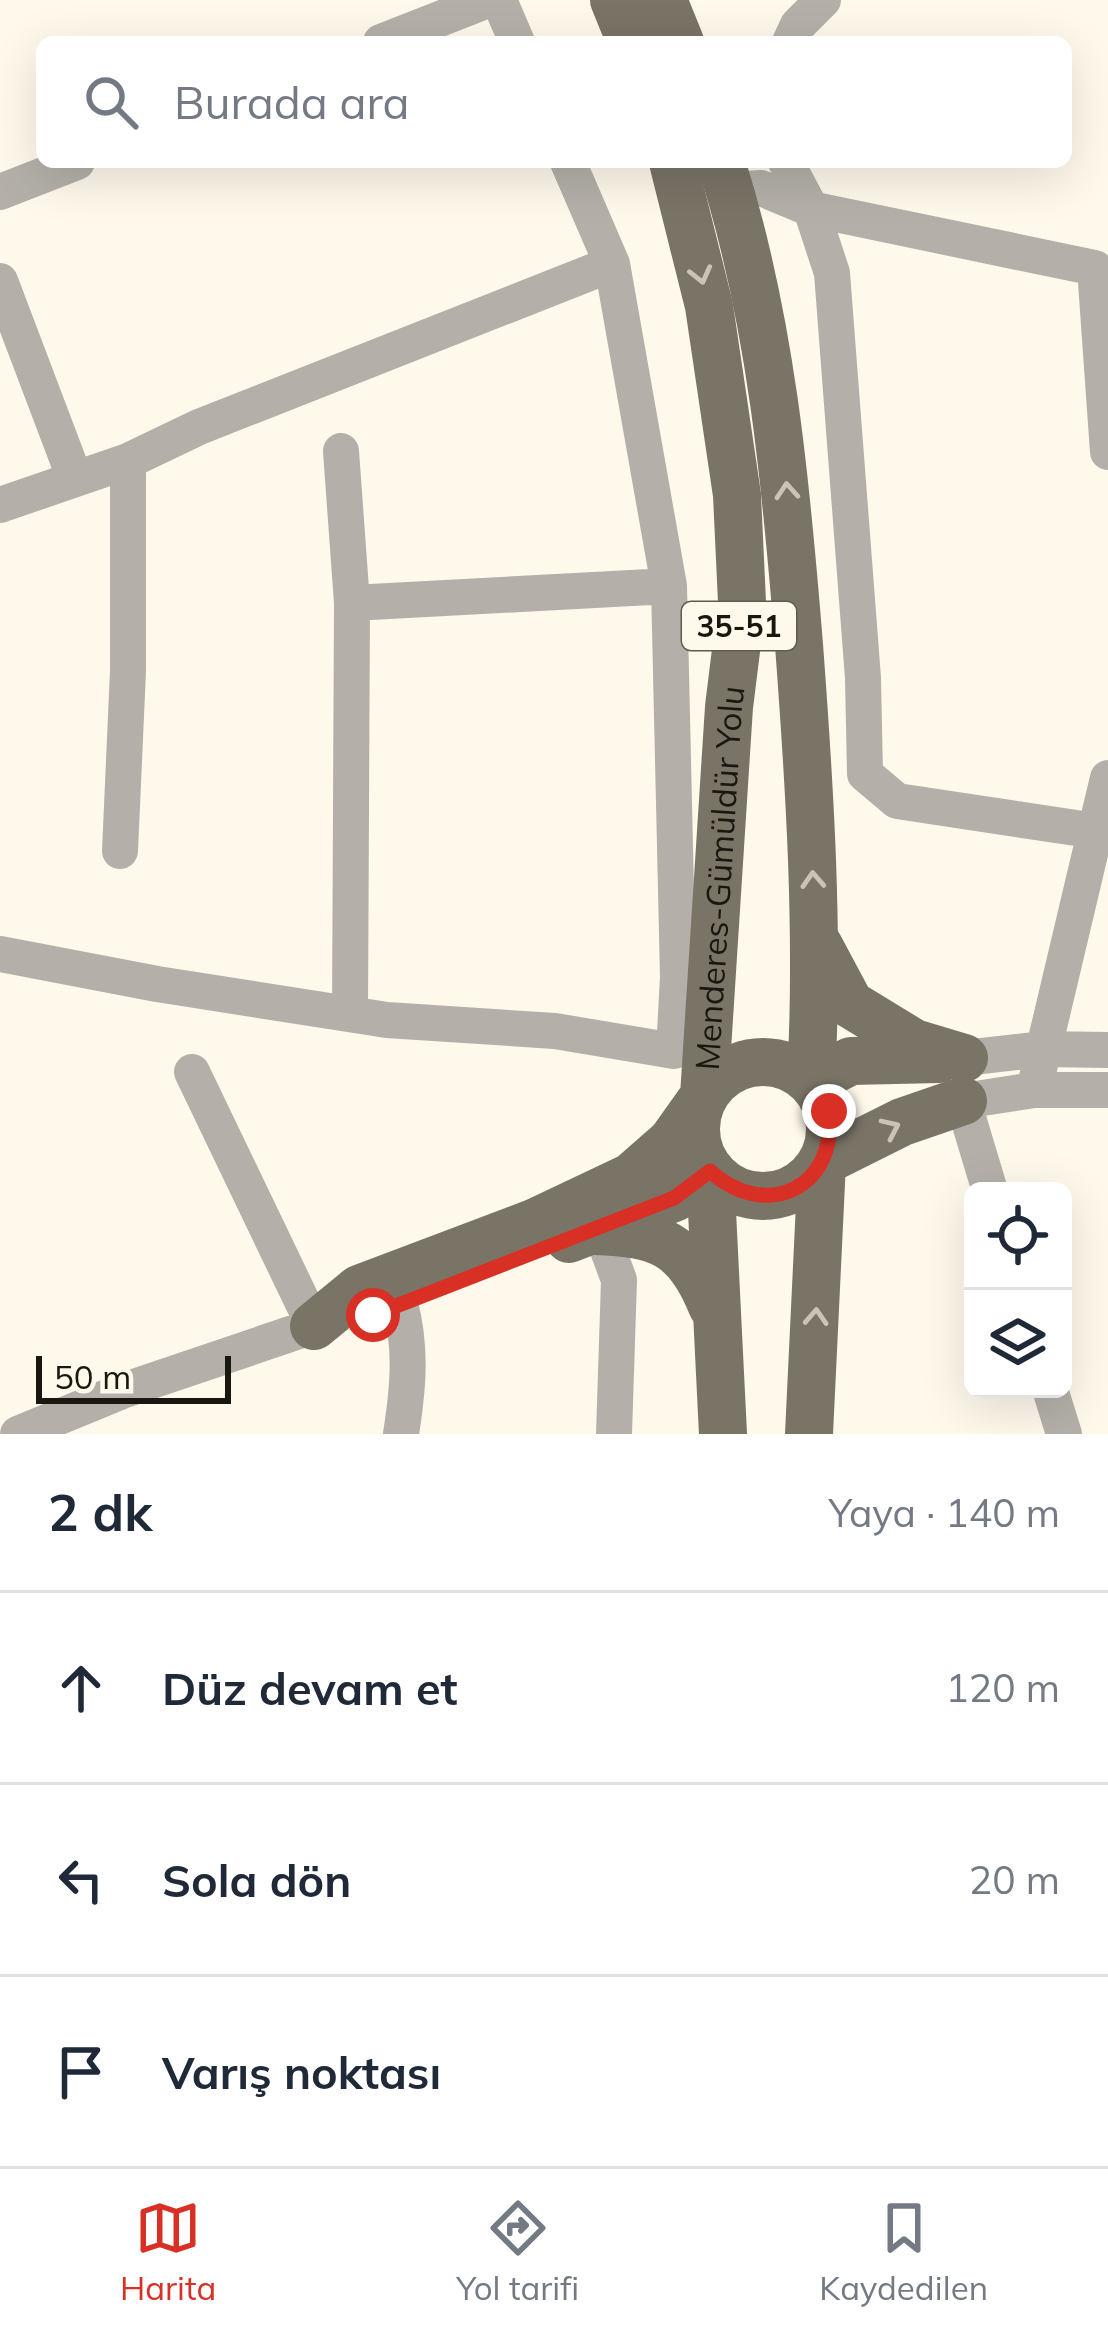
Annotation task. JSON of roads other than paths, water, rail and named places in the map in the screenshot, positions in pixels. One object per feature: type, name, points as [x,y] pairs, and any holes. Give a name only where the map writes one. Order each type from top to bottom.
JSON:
[{"type":"main road","points":[[614,0],[629,36]]},
{"type":"main road","points":[[663,0],[678,36]]},
{"type":"main road","name":"Menderes-Gümüldür Yolu","points":[[674,168],[709,307],[736,495],[742,602],[726,752],[704,1096]]},
{"type":"main road","name":"35-51","points":[[726,176],[785,466],[806,731],[816,941],[811,1081]]},
{"type":"main road","points":[[816,941],[850,1004],[964,1080]]},
{"type":"main road","points":[[811,1081],[850,1061],[964,1080]]},
{"type":"main road","points":[[314,1326],[359,1288],[536,1222],[631,1177],[672,1141],[717,1080],[734,1068],[775,1062],[811,1081],[829,1111],[829,1146],[809,1179],[769,1197],[726,1186],[710,1171]]},
{"type":"main road","points":[[822,1162],[902,1122],[964,1080]]},
{"type":"main road","points":[[704,1096],[695,1134],[710,1171],[722,1434]]},
{"type":"main road","points":[[809,1434],[822,1162]]},
{"type":"main road","points":[[314,1326],[373,1315],[674,1198],[710,1171]]},
{"type":"main road","points":[[590,1230],[640,1232],[663,1240],[683,1256],[715,1313]]},
{"type":"street","points":[[396,36],[488,0]]},
{"type":"street","points":[[499,0],[514,36]]},
{"type":"street","points":[[793,36],[823,0]]},
{"type":"street","points":[[0,192],[62,168]]},
{"type":"street","points":[[0,954],[350,1014],[555,1031],[674,1051],[678,977],[669,586],[612,264],[571,168]]},
{"type":"street","points":[[789,168],[811,209],[832,273],[863,678],[865,774],[897,801],[1096,831]]},
{"type":"street","points":[[726,176],[811,209],[1095,268],[1108,452]]},
{"type":"street","points":[[0,505],[128,460],[612,264]]},
{"type":"street","points":[[0,281],[75,479]]},
{"type":"street","points":[[341,451],[352,603],[350,1014]]},
{"type":"street","points":[[120,851],[128,671],[128,460]]},
{"type":"street","points":[[352,603],[669,586]]},
{"type":"street","points":[[1034,1090],[1108,778]]},
{"type":"street","points":[[964,1080],[1044,1049],[1108,1050]]},
{"type":"street","points":[[18,1434],[122,1391],[314,1326],[192,1072]]},
{"type":"street","points":[[964,1080],[1034,1090],[1108,1090]]},
{"type":"street","points":[[964,1080],[988,1182]]},
{"type":"street","points":[[590,1230],[605,1242],[619,1280],[614,1434]]},
{"type":"street","points":[[400,1304],[408,1338],[409,1381],[401,1434]]},
{"type":"street","points":[[1053,1398],[1064,1434]]}]
